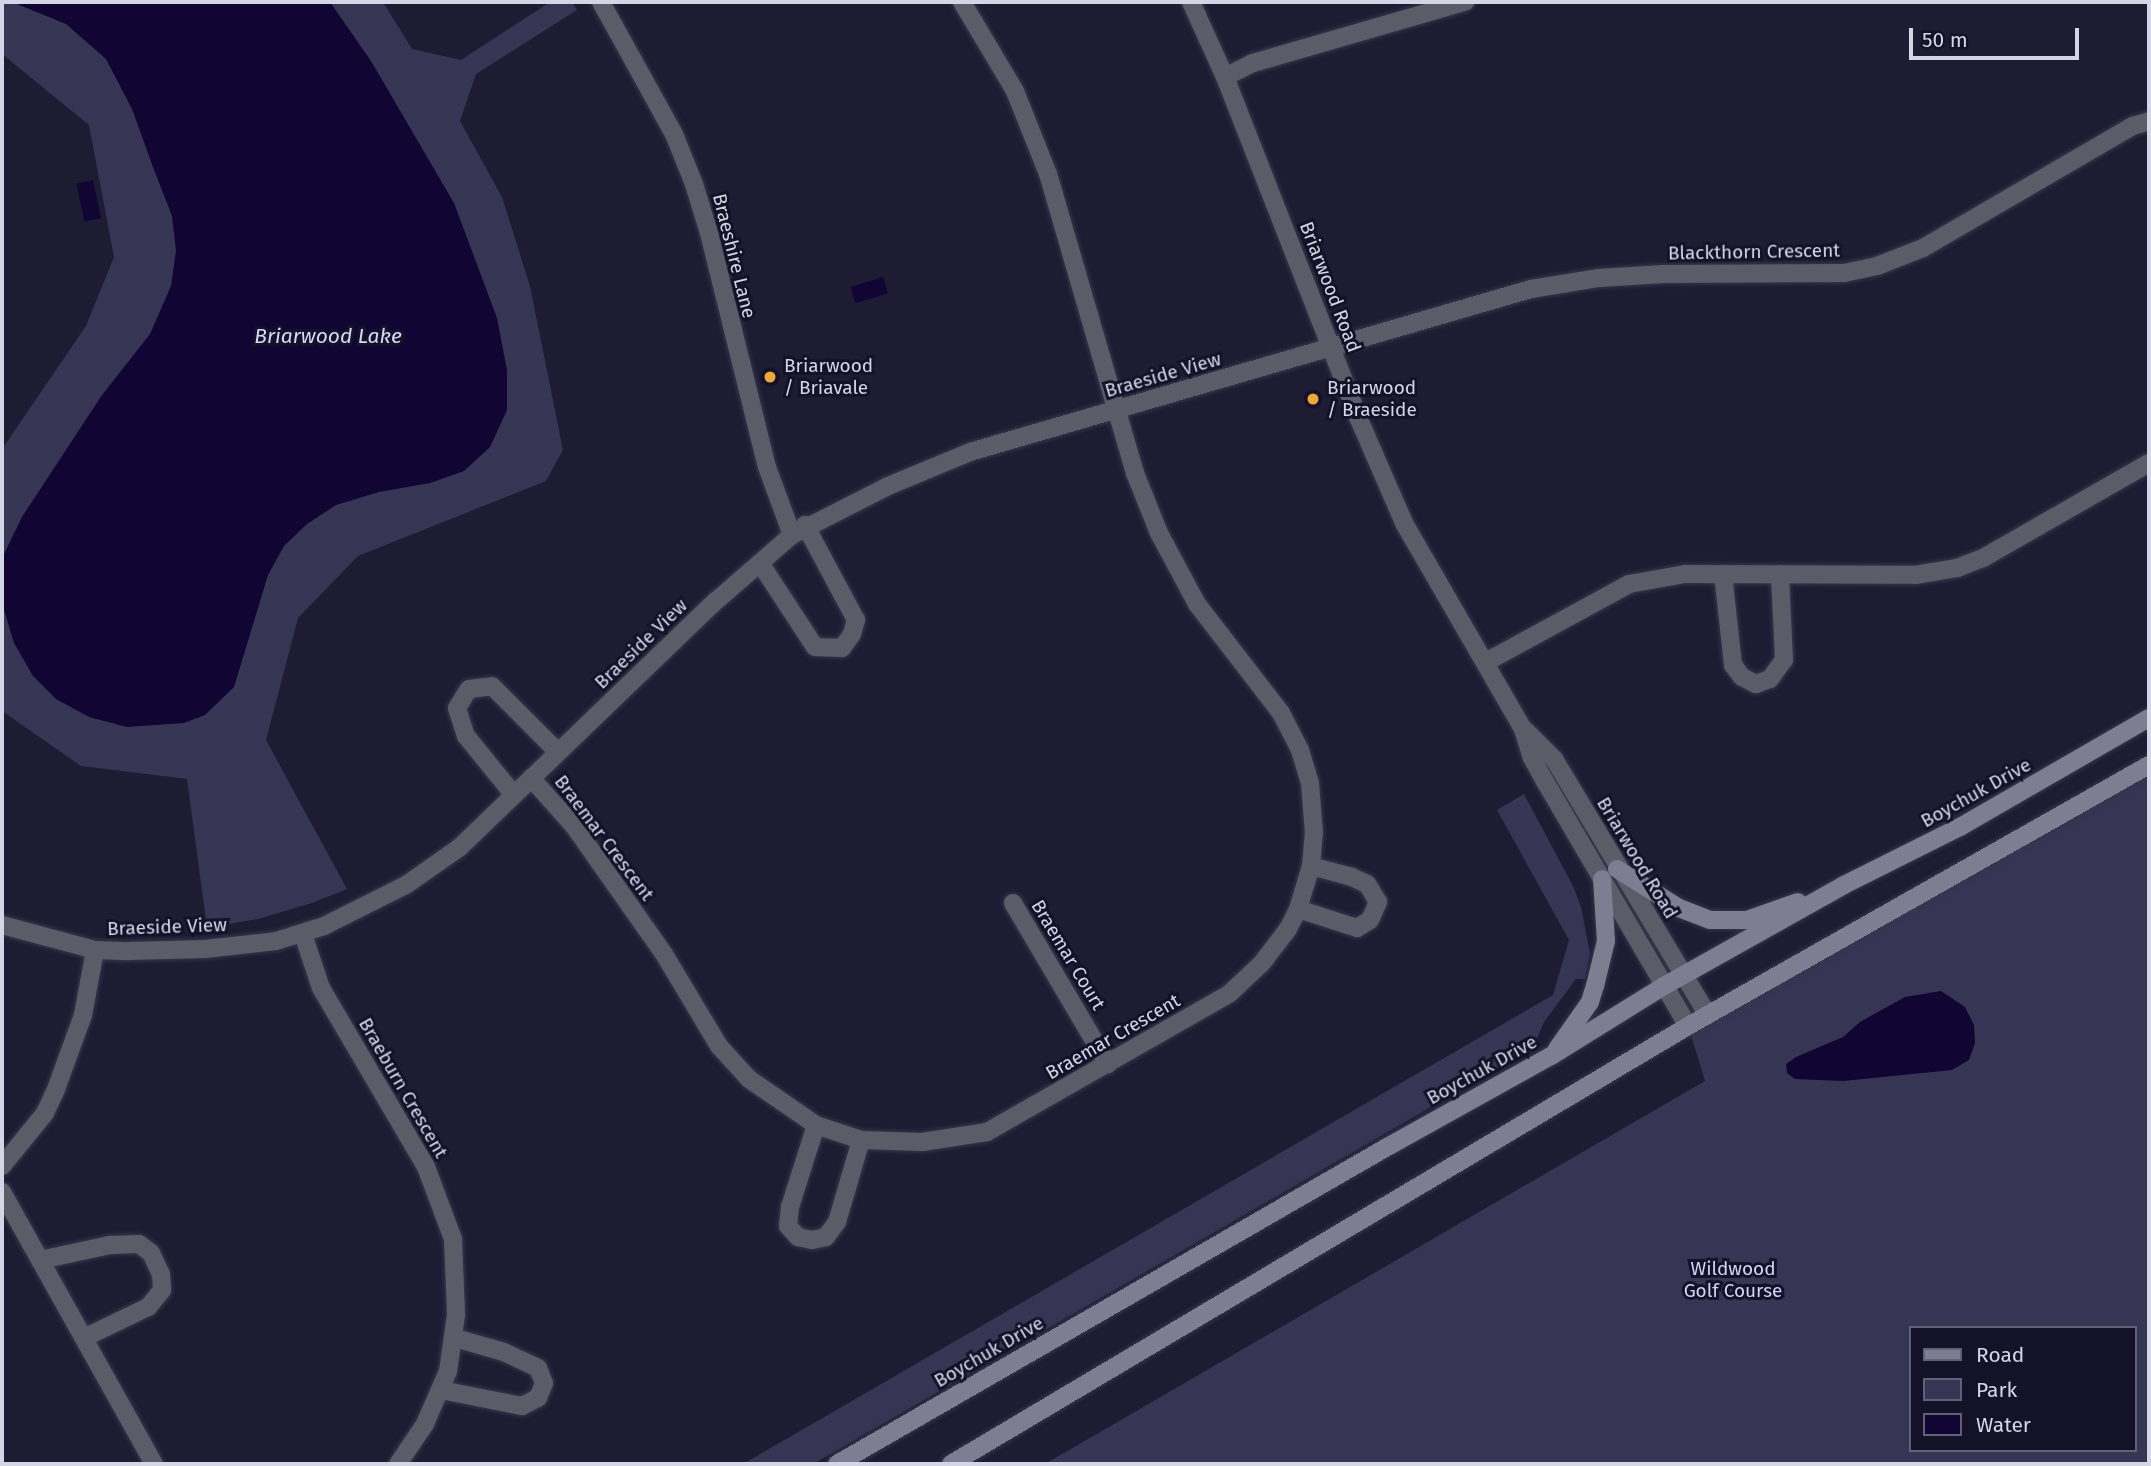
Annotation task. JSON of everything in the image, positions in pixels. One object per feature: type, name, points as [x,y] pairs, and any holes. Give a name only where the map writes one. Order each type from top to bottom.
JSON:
[{"type":"main road","name":"Boychuk Drive","points":[[837,1464],[1389,1146],[1551,1056],[1664,986],[1844,885],[1959,827],[2149,718]]},
{"type":"main road","points":[[951,1464],[1688,1026],[2149,765]]},
{"type":"main road","points":[[1617,869],[1679,908],[1703,918],[1728,922],[1747,920],[1844,885]]},
{"type":"main road","points":[[1551,1056],[1579,1019],[1595,986],[1606,941],[1602,880]]},
{"type":"street","name":"Braeshire Lane","points":[[601,2],[674,134],[694,184],[709,233],[767,467],[799,530],[856,620],[852,634],[842,648],[815,647],[760,563]]},
{"type":"street","points":[[962,2],[1015,91],[1048,174],[1116,410]]},
{"type":"street","name":"Briarwood Road","points":[[1191,2],[1225,77],[1331,348],[1404,523],[1523,729],[1532,758],[1688,1026]]},
{"type":"street","points":[[1225,77],[1253,63],[1465,2]]},
{"type":"street","name":"Blackthorn Crescent","points":[[1331,348],[1531,289],[1599,278],[1664,274],[1844,273],[1877,266],[1923,248],[2121,133],[2149,121]]},
{"type":"street","name":"Braeside View","points":[[2,925],[95,950],[205,949],[276,941],[303,934],[362,909],[406,885],[460,847],[716,601],[799,530],[888,486],[970,452],[1331,348]]},
{"type":"street","name":"Braemar Crescent","points":[[531,778],[574,826],[664,954],[719,1046],[749,1079],[816,1125],[861,1140],[922,1143],[986,1132],[1229,994],[1262,963],[1288,929],[1298,909],[1311,866],[1314,832],[1310,783],[1300,750],[1281,713],[1197,604],[1159,533],[1135,473],[1116,410]]},
{"type":"street","points":[[1486,662],[1629,584],[1685,574],[1915,575],[1957,568],[1983,558],[2149,463]]},
{"type":"street","points":[[1723,574],[1733,665],[1742,677],[1756,684],[1770,679],[1784,660],[1780,574]]},
{"type":"street","points":[[514,794],[466,736],[457,708],[469,689],[492,686],[557,751]]},
{"type":"street","name":"Briarwood Road","points":[[1523,729],[1554,759],[1617,869],[1708,1015]]},
{"type":"street","points":[[1298,909],[1357,928],[1370,920],[1378,902],[1367,884],[1311,866]]},
{"type":"street","name":"Braemar Court","points":[[1013,903],[1108,1064]]},
{"type":"street","name":"Braeburn Crescent","points":[[303,934],[321,988],[426,1167],[453,1239],[455,1338],[449,1371],[421,1432],[398,1464]]},
{"type":"street","points":[[2,1166],[45,1113],[55,1092],[83,1015],[95,950]]},
{"type":"street","points":[[816,1125],[789,1207],[789,1226],[798,1237],[812,1240],[826,1237],[837,1222],[861,1140]]},
{"type":"street","points":[[2,1192],[154,1464]]},
{"type":"street","points":[[40,1260],[110,1245],[139,1244],[151,1253],[161,1274],[162,1290],[148,1307],[84,1338]]},
{"type":"street","points":[[441,1390],[522,1406],[538,1398],[544,1383],[538,1368],[504,1352],[455,1338]]},
{"type":"green space","name":"Briarwood Lake","points":[[2,2],[383,2],[412,49],[461,60],[550,2],[572,2],[577,10],[476,74],[460,121],[502,197],[530,286],[563,450],[546,481],[358,556],[298,618],[266,740],[347,889],[312,903],[258,919],[207,928],[187,779],[81,766],[2,711],[2,449],[86,326],[114,257],[89,125],[2,54]]},
{"type":"green space","name":"Wildwood Golf Course","points":[[2149,759],[2149,1464],[1045,1464],[1705,1081],[1688,1026]]},
{"type":"green space","points":[[1524,794],[1573,886],[1581,907],[1590,953],[1585,979],[1576,979],[1544,1022],[1533,1048],[813,1464],[743,1464],[1553,995],[1569,940],[1497,810]]},
{"type":"water","name":"Briarwood Lake","points":[[12,2],[330,2],[371,61],[454,203],[497,318],[507,370],[507,410],[490,447],[464,471],[430,483],[379,492],[336,505],[307,524],[284,546],[268,575],[234,687],[205,715],[184,723],[127,727],[89,717],[56,699],[33,676],[14,643],[2,603],[3,556],[22,517],[102,395],[150,334],[171,286],[176,251],[172,216],[132,109],[106,59],[66,24]]},
{"type":"water","points":[[93,180],[101,218],[84,222],[76,184]]},
{"type":"water","points":[[883,277],[888,293],[855,303],[850,287]]},
{"type":"water","points":[[1941,991],[1965,1007],[1974,1025],[1975,1043],[1969,1060],[1952,1070],[1843,1081],[1795,1079],[1787,1073],[1786,1064],[1796,1057],[1843,1037],[1860,1022],[1905,997]]},
{"type":"place","name":"Briarwood / Briavale","points":[[770,377]]},
{"type":"place","name":"Briarwood / Braeside","points":[[1313,399]]}]
